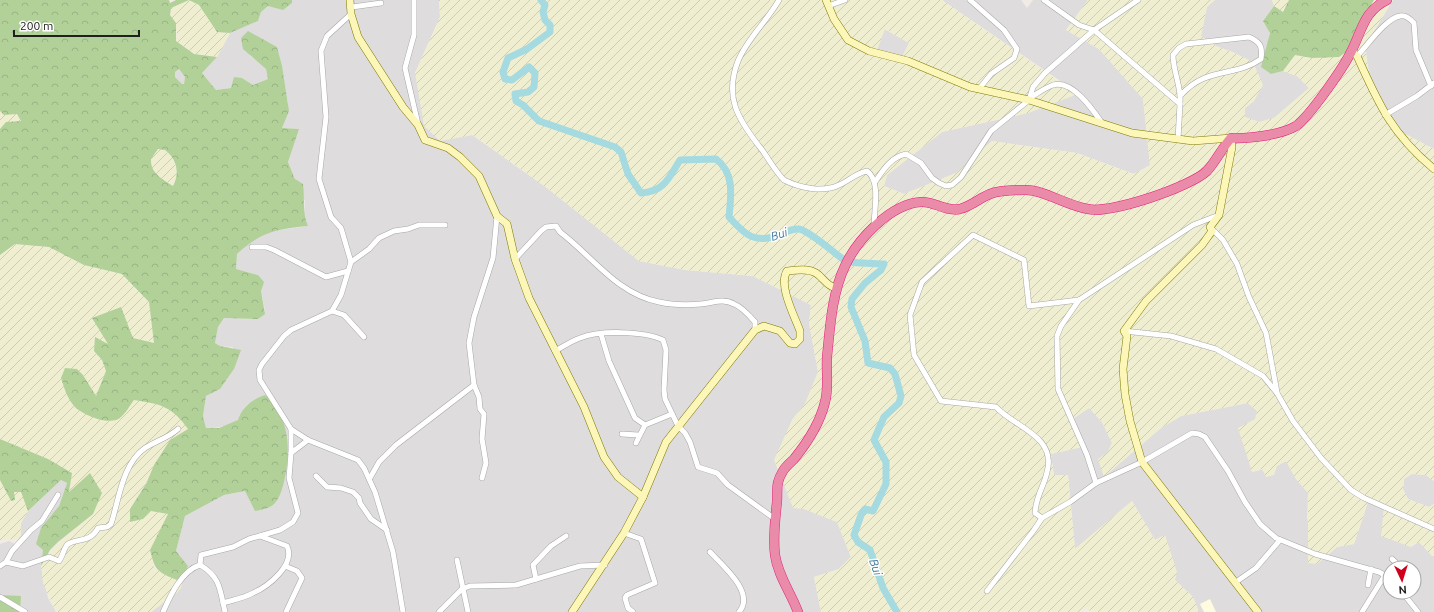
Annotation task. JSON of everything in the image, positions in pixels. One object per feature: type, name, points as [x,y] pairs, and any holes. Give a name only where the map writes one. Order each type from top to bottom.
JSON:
[{"type":"highway","points":[[798,612],[783,580],[775,555],[777,483],[784,469],[793,460],[814,430],[824,407],[827,395],[827,358],[836,288],[852,251],[874,226],[898,209],[909,205],[921,202],[953,210],[960,209],[991,193],[1003,191],[1035,191],[1071,205],[1090,210],[1118,208],[1197,179],[1208,170],[1231,138],[1268,135],[1296,126],[1317,102],[1354,54],[1364,20],[1382,3],[1388,0]]},
{"type":"street","points":[[414,0],[414,35],[405,68],[418,124],[425,140],[448,148],[460,157],[478,176],[497,216],[508,224],[515,259],[529,298],[584,407],[604,457],[618,477],[643,497]]},
{"type":"street","points":[[779,0],[738,61],[734,79],[733,97],[735,109],[740,121],[776,172],[784,180],[793,184],[827,189],[838,186],[859,173],[867,171],[872,175],[875,182],[874,226]]},
{"type":"street","points":[[845,0],[827,3],[841,32],[848,40],[869,51],[908,62],[979,89],[1030,99],[1132,133],[1193,141],[1231,138],[1232,147],[1219,215],[1210,227],[1212,231],[1202,245],[1146,301],[1124,331]]},
{"type":"street","points":[[970,0],[1004,30],[1017,49],[1014,58],[991,74],[979,89]]},
{"type":"street","points":[[1044,0],[1079,25],[1094,30],[1180,104]]},
{"type":"street","points":[[1030,99],[1033,87],[1060,58],[1094,30],[1138,0]]},
{"type":"street","points":[[381,3],[351,7],[327,36],[321,51],[326,117],[319,179],[331,217],[341,228],[351,262],[341,295],[332,311],[297,327],[284,336],[269,354],[260,370],[260,380],[291,429],[308,440],[358,460],[370,478],[394,552],[403,612]]},
{"type":"street","points":[[351,7],[358,38],[404,107],[418,124]]},
{"type":"street","points":[[1385,115],[1432,85],[1416,50],[1414,23],[1407,17],[1401,16],[1390,20],[1354,54],[1385,115],[1410,148],[1434,169]]},
{"type":"street","points":[[1178,139],[1181,96],[1173,69],[1173,55],[1179,48],[1186,44],[1249,37],[1258,41],[1262,50],[1261,59],[1251,66],[1205,77],[1188,87],[1181,96]]},
{"type":"street","points":[[875,182],[888,164],[898,156],[906,154],[921,163],[932,178],[939,184],[952,185],[961,177],[991,131],[1030,99],[1053,85],[1060,84],[1077,93],[1088,102],[1102,123]]},
{"type":"street","points":[[1096,483],[1087,455],[1058,389],[1056,336],[1079,300],[1192,225],[1219,215]]},
{"type":"street","points":[[482,478],[486,463],[482,439],[484,414],[480,409],[479,397],[474,385],[469,343],[474,317],[493,258],[497,216]]},
{"type":"street","points":[[351,262],[369,249],[378,238],[394,231],[408,229],[419,225],[445,225]]},
{"type":"street","points":[[515,259],[541,231],[546,227],[556,226],[560,232],[618,283],[640,296],[667,304],[700,304],[724,300],[740,307],[755,322],[780,331],[790,343],[795,344],[800,339],[800,332],[783,287],[783,277],[787,271],[801,269],[816,273],[826,284],[836,288]]},
{"type":"street","points":[[1210,227],[1223,240],[1237,264],[1266,333],[1277,393]]},
{"type":"street","points":[[1042,518],[1035,513],[1037,495],[1048,471],[1048,453],[1039,439],[1026,428],[1003,415],[996,407],[941,401],[914,355],[910,315],[922,282],[974,235],[1024,260],[1029,306],[1079,300]]},
{"type":"street","points":[[252,247],[266,247],[274,250],[294,262],[326,276],[348,271]]},
{"type":"street","points":[[332,311],[344,315],[364,337]]},
{"type":"street","points":[[755,322],[755,330]]},
{"type":"street","points":[[572,612],[605,565],[624,533],[643,497],[666,442],[755,330],[764,326]]},
{"type":"street","points":[[1124,331],[1171,336],[1216,349],[1263,376],[1277,393],[1293,421],[1313,448],[1330,469],[1351,490],[1364,498],[1434,529]]},
{"type":"street","points":[[1124,331],[1127,336],[1123,369],[1125,394],[1130,421],[1142,462],[1258,612]]},
{"type":"street","points":[[555,351],[580,338],[601,334],[649,335],[663,340],[666,350],[665,399],[678,426],[685,433],[690,442],[698,467],[717,473],[728,485],[775,519]]},
{"type":"street","points":[[601,334],[609,361],[635,418],[645,425]]},
{"type":"street","points":[[370,478],[379,462],[396,445],[474,385]]},
{"type":"street","points":[[636,443],[638,435],[645,425],[672,414]]},
{"type":"street","points":[[6,562],[23,566],[49,557],[60,561],[67,545],[93,536],[98,528],[107,527],[111,524],[120,489],[136,456],[145,448],[170,436],[178,429]]},
{"type":"street","points":[[200,565],[201,554],[226,549],[280,530],[293,522],[296,518],[297,506],[289,478],[292,453],[291,429]]},
{"type":"street","points":[[988,591],[1042,518],[1070,502],[1096,483],[1142,462],[1192,433],[1200,434],[1205,437],[1228,471],[1245,502],[1260,524],[1280,540],[1315,554],[1382,573]]},
{"type":"street","points":[[622,434],[638,435]]},
{"type":"street","points":[[292,453],[308,440]]},
{"type":"street","points":[[316,476],[327,487],[341,488],[356,494],[371,519],[386,530]]},
{"type":"street","points":[[0,566],[6,562],[16,546],[42,521],[58,495]]},
{"type":"street","points":[[624,533],[641,539],[655,583],[627,595],[625,603],[630,611],[633,612]]},
{"type":"street","points":[[223,603],[258,591],[285,566],[289,552],[287,546],[260,536]]},
{"type":"street","points":[[536,579],[533,565],[551,546],[566,536]]},
{"type":"street","points":[[1236,582],[1256,568],[1280,540]]},
{"type":"street","points":[[710,552],[737,581],[745,601],[744,607],[739,612]]},
{"type":"street","points":[[456,560],[468,612]]},
{"type":"street","points":[[200,565],[217,581],[221,589],[225,612]]},
{"type":"street","points":[[163,612],[175,589],[193,567],[200,565]]},
{"type":"street","points":[[439,612],[462,589],[477,585],[510,586],[580,566],[605,565]]},
{"type":"street","points":[[285,566],[297,572],[302,578],[286,612]]},
{"type":"street","points":[[1368,585],[1371,569]]},
{"type":"street","points":[[1362,612],[1382,579]]},
{"type":"street","points":[[0,598],[25,612]]},
{"type":"street","points":[[1408,600],[1418,612]]},
{"type":"shaded area","points":[[189,0],[199,5],[217,32],[230,33],[217,57],[194,54],[176,41],[177,33],[170,15],[171,8]]},
{"type":"shaded area","points":[[292,0],[439,0],[440,17],[415,73],[472,135],[547,188],[639,261],[685,270],[753,276],[811,305],[809,323],[818,372],[805,404],[792,420],[804,509],[837,522],[851,557],[839,569],[814,577],[821,612],[151,612],[180,590],[188,566],[176,551],[185,516],[224,495],[245,491],[240,414],[239,420],[229,425],[214,428],[206,428],[203,416],[206,396],[220,389],[234,369],[233,347],[220,346],[215,343],[218,327],[224,318],[258,319],[265,311],[258,275],[236,269],[237,254],[248,243],[266,232],[308,226],[304,217],[305,201],[288,162],[298,129],[282,128],[288,103],[277,47],[248,32],[250,56],[266,69],[268,79],[253,85],[242,78],[231,88],[216,90],[202,73],[217,57],[230,33],[258,21],[261,12],[268,6],[292,3]]},
{"type":"shaded area","points":[[439,0],[942,0],[1078,94],[1028,113],[942,132],[887,175],[884,186],[904,194],[956,173],[992,141],[1077,153],[1133,174],[1150,166],[1143,99],[1099,49],[1066,30],[1088,0],[1215,0],[1207,7],[1201,36],[1216,46],[1253,62],[1263,85],[1254,101],[1245,108],[1245,117],[1259,122],[1274,118],[1309,88],[1297,76],[1283,71],[1295,55],[1312,58],[1346,52],[1357,27],[1374,0],[1393,0],[1365,46],[1371,87],[1394,128],[1434,149],[1434,481],[1426,475],[1412,474],[1404,479],[1403,489],[1408,499],[1429,507],[1434,504],[1434,556],[1432,556],[1419,542],[1411,547],[1381,536],[1384,506],[1368,502],[1354,544],[1337,547],[1317,564],[1308,563],[1308,493],[1296,479],[1286,461],[1277,466],[1274,475],[1266,477],[1262,469],[1252,472],[1238,428],[1255,419],[1257,411],[1248,403],[1181,416],[1161,428],[1104,477],[1098,459],[1107,453],[1112,443],[1102,422],[1089,408],[1073,419],[1082,447],[1051,454],[1054,475],[1068,475],[1075,549],[1132,501],[1155,540],[1165,535],[1177,572],[1175,580],[1193,597],[1199,612],[1093,612],[1084,608],[1079,612],[821,612],[814,577],[839,569],[851,557],[837,522],[804,509],[793,508],[774,460],[792,420],[805,404],[818,372],[809,323],[811,305],[753,276],[685,270],[639,261],[547,188],[473,135],[440,141],[424,126],[415,73],[440,17]],"holes":[[[885,29],[909,43],[900,61],[877,50]]]},
{"type":"shaded area","points":[[942,0],[1021,0],[1027,8],[1033,0],[1088,0],[1066,30],[1099,49],[1143,99],[1150,165],[1134,174],[1077,153],[992,141],[956,173],[904,194],[884,186],[887,175],[942,132],[1028,113],[1078,93]]},
{"type":"shaded area","points":[[1215,0],[1272,0],[1274,6],[1263,21],[1270,32],[1267,47],[1271,74],[1283,71],[1297,76],[1309,88],[1274,118],[1259,122],[1245,117],[1245,108],[1254,101],[1235,53],[1216,46],[1201,36],[1207,6]]},
{"type":"shaded area","points":[[1272,0],[1289,0],[1283,12],[1274,6]]},
{"type":"shaded area","points":[[1393,0],[1434,0],[1434,149],[1394,128],[1371,87],[1365,46]]},
{"type":"shaded area","points":[[884,29],[909,43],[900,61],[877,50]]},
{"type":"shaded area","points":[[179,69],[185,77],[184,84],[182,84],[175,77],[175,72]]},
{"type":"shaded area","points":[[0,111],[4,115],[17,114],[21,121],[0,129]]},
{"type":"shaded area","points":[[158,149],[165,150],[174,159],[177,173],[173,186],[159,177],[152,168],[151,159]]},
{"type":"shaded area","points":[[15,244],[49,247],[84,265],[122,274],[149,302],[155,343],[133,338],[108,345],[95,337],[94,351],[102,360],[106,371],[96,396],[83,375],[61,378],[122,417],[133,399],[156,403],[178,415],[188,429],[170,440],[154,465],[146,484],[130,509],[130,522],[143,519],[151,511],[169,514],[150,550],[154,567],[163,574],[177,580],[185,573],[180,590],[151,612],[56,612],[43,583],[41,566],[51,550],[93,514],[69,493],[72,473],[0,439],[0,255]]},
{"type":"shaded area","points":[[1248,403],[1257,411],[1252,472],[1277,466],[1286,461],[1296,479],[1308,493],[1307,518],[1317,564],[1337,547],[1354,544],[1368,502],[1384,506],[1411,547],[1419,542],[1432,556],[1434,556],[1434,612],[1199,612],[1193,597],[1174,579],[1165,535],[1155,540],[1132,501],[1075,549],[1068,475],[1054,476],[1051,454],[1082,447],[1073,418],[1089,408],[1102,422],[1112,443],[1102,468],[1104,476],[1161,428],[1181,416]]},
{"type":"shaded area","points":[[1412,474],[1426,475],[1434,481],[1434,504],[1429,507],[1408,499],[1403,489],[1404,479]]},
{"type":"shaded area","points":[[0,480],[11,501],[14,492],[21,491],[28,511],[21,523],[21,535],[18,539],[0,540]]},
{"type":"shaded area","points":[[61,480],[67,483],[43,550],[41,566],[48,598],[56,612],[20,612],[21,606],[0,595],[0,544],[9,541],[15,544],[21,535],[21,523],[28,511]]},
{"type":"shaded area","points":[[1210,599],[1216,612],[1204,612],[1200,604]]},
{"type":"green space","points":[[0,0],[169,0],[170,3],[176,0],[189,0],[171,8],[170,15],[176,23],[176,41],[194,54],[217,57],[202,73],[216,90],[231,88],[234,77],[242,78],[253,85],[268,79],[266,69],[243,49],[241,38],[248,31],[277,47],[282,66],[289,111],[282,128],[299,129],[288,162],[295,179],[303,184],[304,211],[308,226],[278,230],[261,236],[237,254],[236,269],[258,275],[264,282],[261,291],[265,314],[258,319],[224,318],[218,327],[215,343],[220,346],[241,350],[234,369],[220,389],[206,396],[203,416],[206,428],[219,428],[238,420],[242,411],[248,404],[265,395],[279,412],[286,433],[288,455],[285,477],[282,491],[275,503],[263,509],[255,511],[245,491],[224,495],[185,516],[176,551],[188,566],[185,573],[177,580],[158,570],[155,566],[150,550],[168,514],[151,511],[143,519],[130,522],[130,509],[146,484],[154,465],[170,440],[188,429],[176,415],[165,407],[134,400],[125,413],[116,420],[111,421],[97,419],[83,413],[74,406],[69,400],[61,378],[65,368],[77,369],[83,375],[96,396],[106,371],[102,360],[94,351],[95,337],[108,344],[92,318],[121,307],[133,338],[154,343],[149,302],[122,274],[84,265],[49,247],[15,244],[0,255],[0,129],[6,122],[21,121],[17,114],[4,115],[0,111]],"holes":[[[179,69],[185,77],[184,84],[182,84],[175,77],[175,72]],[[158,149],[165,150],[175,162],[177,171],[173,186],[165,181],[152,168],[151,159]]]},
{"type":"green space","points":[[189,0],[292,0],[292,3],[283,10],[268,6],[261,12],[258,21],[230,33],[217,32],[199,5]]},
{"type":"green space","points":[[1289,0],[1374,0],[1357,27],[1346,52],[1339,57],[1312,58],[1295,55],[1283,71],[1271,74],[1261,67],[1270,33],[1263,21],[1274,6],[1283,12]]},
{"type":"green space","points":[[0,439],[48,459],[72,473],[69,492],[90,473],[102,493],[93,514],[50,550],[41,566],[43,550],[36,544],[41,528],[59,506],[67,483],[61,480],[28,511],[21,492],[14,492],[15,500],[11,501],[0,480]]},
{"type":"green space","points":[[0,595],[21,596],[20,612],[0,612]]},
{"type":"waterway","name":"Bui","points":[[541,0],[545,5],[543,12],[545,20],[550,25],[550,32],[527,49],[508,58],[503,72],[505,79],[512,80],[529,67],[535,73],[534,87],[528,92],[515,94],[516,101],[523,105],[539,121],[615,147],[621,152],[628,174],[641,193],[649,192],[661,187],[669,178],[680,160],[716,159],[722,165],[729,178],[731,193],[729,217],[746,233],[751,236],[764,239],[799,229],[815,238],[844,260],[857,263],[884,264],[881,270],[865,283],[852,299],[851,307],[865,341],[868,363],[890,368],[895,374],[901,396],[899,403],[884,417],[874,440],[886,462],[886,484],[873,511],[865,509],[861,515],[854,535],[858,542],[870,550],[883,588],[897,612]]}]
